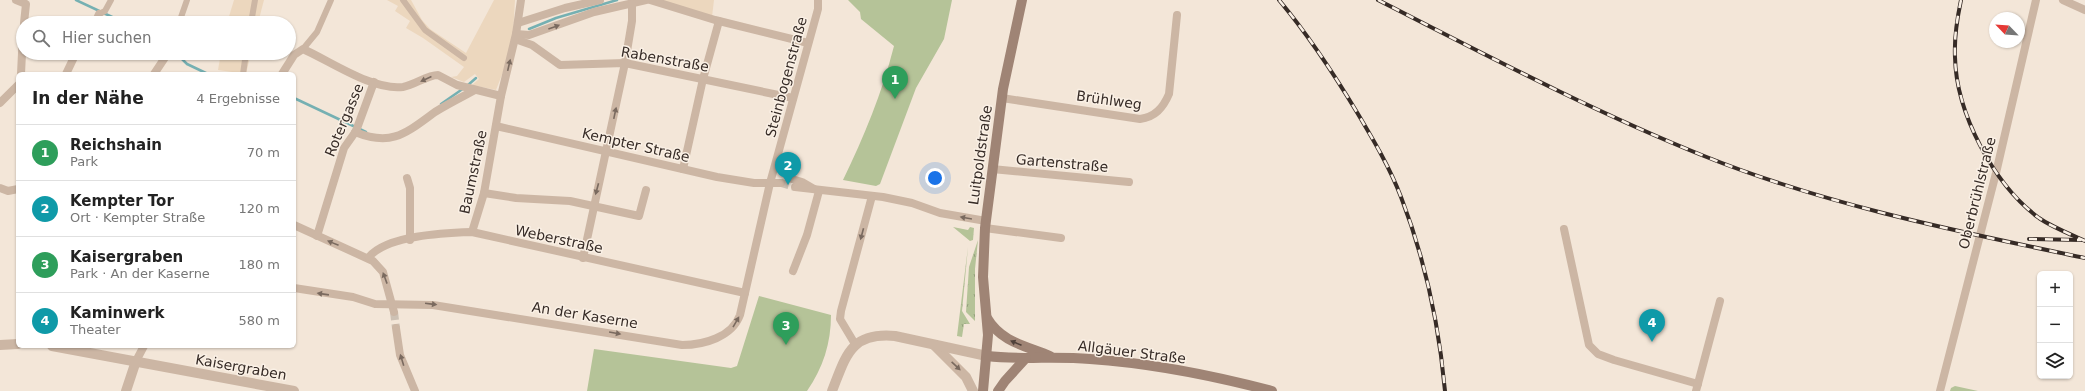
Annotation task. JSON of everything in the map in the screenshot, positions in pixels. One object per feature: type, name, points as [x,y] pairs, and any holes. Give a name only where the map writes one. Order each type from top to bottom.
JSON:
[{"type":"main road","name":"Luitpoldstraße","points":[[983,391],[987,356],[983,266],[985,225],[1002,98],[1022,0]]},
{"type":"main road","points":[[986,316],[993,327],[1003,336],[1053,358]]},
{"type":"main road","name":"Allgäuer Straße","points":[[987,356],[1090,359],[1124,363],[1227,380],[1268,390]]},
{"type":"main road","points":[[998,391],[1004,381],[1026,358]]},
{"type":"street","points":[[16,0],[26,2],[25,16]]},
{"type":"street","points":[[99,16],[111,0]]},
{"type":"street","points":[[181,16],[187,0]]},
{"type":"street","points":[[252,16],[255,0]]},
{"type":"street","points":[[296,54],[303,49],[317,32],[331,0]]},
{"type":"street","points":[[403,0],[425,30],[464,58]]},
{"type":"street","name":"Baumstraße","points":[[472,232],[484,193],[501,96],[516,36],[521,0]]},
{"type":"street","points":[[518,23],[565,8],[600,0]]},
{"type":"street","points":[[516,36],[529,35],[594,12],[645,0],[719,21],[808,43]]},
{"type":"street","name":"Steinbogenstraße","points":[[746,293],[770,183],[818,9],[818,0]]},
{"type":"street","name":"Oberbrühlstraße","points":[[1940,391],[2002,150],[2036,0]]},
{"type":"street","points":[[2063,0],[2085,10]]},
{"type":"street","points":[[583,258],[625,63],[632,20],[632,4]]},
{"type":"street","name":"Brühlweg","points":[[1002,98],[1140,119],[1147,118],[1156,113],[1165,104],[1169,94],[1177,15]]},
{"type":"street","points":[[683,169],[703,78],[719,21]]},
{"type":"street","name":"Rabenstraße","points":[[516,36],[532,45],[560,65],[572,66],[625,63],[703,78],[793,98]]},
{"type":"street","points":[[303,49],[328,63],[374,82],[403,87],[435,75],[469,88],[501,96]]},
{"type":"street","points":[[21,60],[21,72]]},
{"type":"street","points":[[67,72],[73,60]]},
{"type":"street","points":[[155,72],[163,60]]},
{"type":"street","points":[[243,72],[244,60]]},
{"type":"street","points":[[283,72],[291,60]]},
{"type":"street","name":"Rotergasse","points":[[316,236],[344,148],[356,129],[374,82]]},
{"type":"street","points":[[1,100],[16,87]]},
{"type":"street","points":[[356,129],[372,138],[394,138],[407,132],[469,88]]},
{"type":"street","name":"Kempter Straße","points":[[496,126],[683,169],[754,183],[781,184]]},
{"type":"street","name":"Gartenstraße","points":[[992,169],[1129,182]]},
{"type":"street","points":[[407,178],[410,188],[410,240]]},
{"type":"street","name":"Kempter Straße","points":[[770,183],[790,178],[802,182],[817,191]]},
{"type":"street","name":"Kempter Straße","points":[[795,187],[817,191],[872,196],[912,203],[985,225],[1062,238]]},
{"type":"street","points":[[0,188],[8,191],[16,189]]},
{"type":"street","points":[[484,193],[516,198],[570,201],[639,216],[646,190]]},
{"type":"street","points":[[793,271],[807,235],[817,191]]},
{"type":"street","points":[[856,344],[840,319],[872,196]]},
{"type":"street","points":[[296,226],[316,236],[369,257],[383,272],[393,308]]},
{"type":"street","points":[[1564,229],[1589,345],[1598,354],[1697,388],[1720,301]]},
{"type":"street","name":"Weberstraße","points":[[369,257],[378,249],[428,235],[472,232],[583,258],[746,293]]},
{"type":"street","name":"An der Kaserne","points":[[296,288],[353,297],[393,308],[409,303],[433,304],[690,345],[715,338],[729,332],[738,321],[746,293]]},
{"type":"street","points":[[396,328],[400,355],[415,391]]},
{"type":"street","points":[[832,391],[842,362],[856,344],[869,337],[882,335],[895,336],[987,356]]},
{"type":"street","points":[[0,346],[16,344]]},
{"type":"street","points":[[934,345],[966,377],[973,391]]},
{"type":"street","name":"Kaisergraben","points":[[64,348],[136,360],[180,371],[294,391]]},
{"type":"street","points":[[126,391],[136,360],[143,348]]},
{"type":"green space","points":[[848,0],[952,0],[944,39],[916,88],[880,184],[876,186],[843,180],[872,114],[884,81],[894,46],[861,19],[860,12]]},
{"type":"green space","points":[[953,227],[968,230],[970,227],[974,228],[973,240],[970,241]]},
{"type":"green space","points":[[978,240],[975,269],[975,321],[966,312],[969,267]]},
{"type":"green space","points":[[968,247],[962,311],[970,324],[964,324],[962,337],[957,336]]},
{"type":"green space","points":[[759,296],[831,315],[830,335],[825,355],[818,373],[807,391],[587,391],[594,349],[731,368],[737,366]]},
{"type":"green space","points":[[1955,386],[1978,391],[1950,391],[1951,388]]},
{"type":"shaded area","points":[[234,0],[264,0],[260,16],[229,16]]},
{"type":"shaded area","points":[[387,0],[411,0],[422,20],[430,29],[466,53],[494,0],[515,0],[513,34],[507,62],[496,90],[472,85],[479,79],[475,74],[464,82],[451,77],[457,76],[464,67],[406,28],[410,21],[395,11],[398,6]]},
{"type":"shaded area","points":[[659,0],[714,0],[712,17]]},
{"type":"shaded area","points":[[220,60],[249,60],[246,72],[218,70]]},
{"type":"waterway","points":[[76,0],[110,16]]},
{"type":"waterway","points":[[529,29],[556,18],[617,0]]},
{"type":"waterway","points":[[183,60],[187,64],[204,72]]},
{"type":"waterway","points":[[468,85],[476,78]]},
{"type":"waterway","points":[[441,104],[464,88]]},
{"type":"waterway","points":[[296,99],[366,132]]},
{"type":"tunnel","points":[[781,183],[795,187]]},
{"type":"tunnel","points":[[394,312],[396,328]]},
{"type":"railway","points":[[1279,0],[1311,41],[1340,84],[1376,144],[1397,186],[1410,220],[1430,292],[1439,342],[1445,391]]},
{"type":"railway","points":[[1378,0],[1580,102],[1663,139],[1750,173],[1844,203],[1988,238],[2085,258]]},
{"type":"railway","points":[[1961,0],[1955,43],[1957,79],[1962,101],[1980,146],[2007,187],[2023,204],[2044,221],[2085,241]]},
{"type":"railway","points":[[2029,239],[2081,240]]},
{"type":"place","name":"Reichshain","points":[[895,99]]},
{"type":"place","name":"Kempter Tor","points":[[788,185]]},
{"type":"place","name":"Kaminwerk","points":[[1652,342]]},
{"type":"place","name":"Kaisergraben","points":[[786,345]]}]
